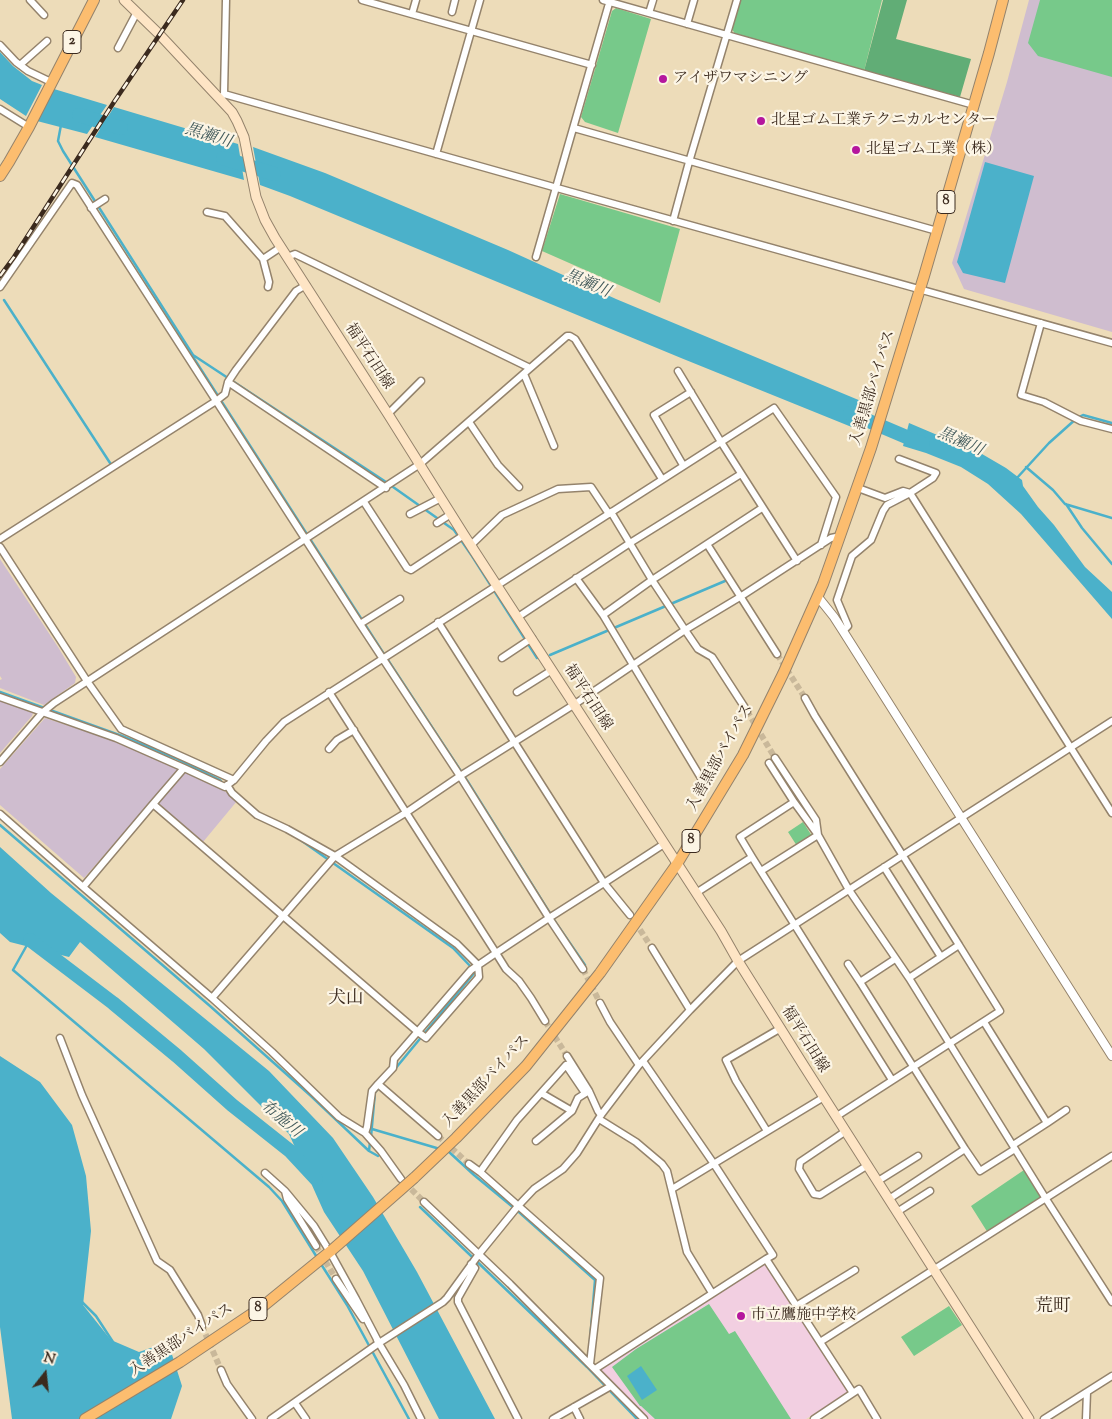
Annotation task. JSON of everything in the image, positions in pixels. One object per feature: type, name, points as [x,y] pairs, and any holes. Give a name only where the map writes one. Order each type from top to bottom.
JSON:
[{"type":"main road","name":"2","points":[[0,176],[30,124],[94,0]]},
{"type":"main road","name":"福平石田線","points":[[124,0],[222,96],[244,137],[256,197],[265,220],[287,258],[721,931],[933,1270],[1029,1419]]},
{"type":"main road","name":"入善黒部バイパス","points":[[85,1419],[180,1362],[262,1306],[331,1251],[414,1178],[526,1066],[595,980],[677,864],[742,755],[783,674],[818,597],[858,488],[885,403],[937,232],[1003,0]]},
{"type":"street","points":[[30,0],[44,15]]},
{"type":"street","points":[[226,0],[222,96],[1112,343]]},
{"type":"street","points":[[362,0],[592,65]]},
{"type":"street","points":[[412,14],[416,0]]},
{"type":"street","points":[[452,12],[454,0]]},
{"type":"street","points":[[436,154],[480,0]]},
{"type":"street","points":[[649,13],[653,0]]},
{"type":"street","points":[[687,24],[694,0]]},
{"type":"street","points":[[674,221],[689,162],[737,0]]},
{"type":"street","points":[[536,257],[592,65],[608,1],[974,105]]},
{"type":"street","points":[[118,48],[137,12]]},
{"type":"street","points":[[20,65],[47,41]]},
{"type":"street","points":[[0,45],[20,65],[51,83]]},
{"type":"street","points":[[0,109],[30,124]]},
{"type":"street","points":[[574,128],[937,232]]},
{"type":"street","points":[[0,287],[72,183],[77,185],[583,969]]},
{"type":"street","points":[[92,208],[105,199]]},
{"type":"street","points":[[207,212],[225,216],[263,259],[269,282],[268,287]]},
{"type":"street","points":[[263,259],[281,247]]},
{"type":"street","points":[[287,258],[295,254],[530,368]]},
{"type":"street","points":[[0,538],[225,394],[228,382],[236,370],[296,290],[306,285]]},
{"type":"street","points":[[1041,323],[1021,395],[1044,402],[1081,421],[1112,429]]},
{"type":"street","points":[[0,762],[43,712],[54,703],[386,488],[420,464],[567,336],[575,339],[662,479]]},
{"type":"street","points":[[678,370],[762,508],[797,561]]},
{"type":"street","points":[[524,374],[554,446]]},
{"type":"street","points":[[388,414],[421,381]]},
{"type":"street","points":[[228,382],[386,488]]},
{"type":"street","points":[[683,465],[654,415],[691,392]]},
{"type":"street","points":[[0,697],[116,738],[225,787],[234,780],[284,722],[774,408],[836,497],[821,545]]},
{"type":"street","points":[[469,422],[498,465],[519,487]]},
{"type":"street","points":[[843,631],[848,626],[837,600],[852,556],[871,540],[887,505],[933,478],[936,473],[899,459]]},
{"type":"street","points":[[518,617],[630,543],[741,474]]},
{"type":"street","points":[[471,545],[502,515],[558,489],[591,487],[630,543],[684,630],[698,649],[712,657],[746,711]]},
{"type":"street","points":[[858,488],[885,498],[903,491],[910,493],[1112,813]]},
{"type":"street","points":[[410,514],[441,498]]},
{"type":"street","points":[[364,502],[407,568],[411,570],[464,535]]},
{"type":"street","points":[[603,615],[652,580],[762,508]]},
{"type":"street","points":[[436,523],[451,514]]},
{"type":"street","points":[[212,998],[335,856],[575,704],[684,630],[740,597],[831,538],[841,536]]},
{"type":"street","points":[[707,544],[777,654]]},
{"type":"street","points":[[0,547],[87,681],[121,729],[234,780]]},
{"type":"street","points":[[576,578],[603,615],[702,778]]},
{"type":"street","points":[[818,597],[843,631],[1112,1056]]},
{"type":"street","points":[[360,624],[400,599]]},
{"type":"street","points":[[438,622],[604,883],[630,915]]},
{"type":"street","points":[[502,658],[532,638]]},
{"type":"street","points":[[517,692],[552,670]]},
{"type":"street","points":[[329,692],[506,969],[519,982],[546,1021]]},
{"type":"street","points":[[805,698],[1000,1011],[837,1116]]},
{"type":"street","points":[[271,1419],[382,1341],[443,1302],[518,1206],[534,1189],[563,1169],[577,1153],[600,1117],[641,1063],[738,961],[1112,721]]},
{"type":"street","points":[[329,749],[337,740],[354,730]]},
{"type":"street","points":[[818,835],[816,820],[772,761],[794,802],[818,835],[849,890],[909,978],[1112,1302]]},
{"type":"street","points":[[82,886],[184,768]]},
{"type":"street","points":[[153,804],[426,1038],[478,977],[478,965],[457,944],[335,856],[287,828],[257,816],[227,786]]},
{"type":"street","points":[[794,802],[740,837],[892,1080]]},
{"type":"street","points":[[0,814],[212,998],[339,1116],[365,1133],[381,1151],[401,1179]]},
{"type":"street","points":[[761,871],[818,835]]},
{"type":"street","points":[[365,1133],[372,1090],[393,1068],[394,1059],[470,970],[664,844]]},
{"type":"street","points":[[696,893],[752,857]]},
{"type":"street","points":[[884,867],[942,956]]},
{"type":"street","points":[[909,978],[959,944]]},
{"type":"street","points":[[652,948],[690,1010]]},
{"type":"street","points":[[860,982],[895,959]]},
{"type":"street","points":[[848,964],[980,1171],[1066,1110]]},
{"type":"street","points":[[592,1366],[773,1255],[714,1164],[610,1022],[600,1003]]},
{"type":"street","points":[[984,1022],[1047,1123]]},
{"type":"street","points":[[768,1131],[736,1081],[726,1060],[781,1028]]},
{"type":"street","points":[[60,1038],[82,1095],[157,1261],[170,1270],[198,1315],[202,1326]]},
{"type":"street","points":[[568,1056],[600,1117],[636,1142],[662,1164],[667,1171],[687,1252],[712,1293]]},
{"type":"street","points":[[480,1172],[506,1133],[566,1065],[587,1092]]},
{"type":"street","points":[[378,1084],[438,1136]]},
{"type":"street","points":[[536,1141],[572,1111],[578,1098],[587,1092]]},
{"type":"street","points":[[541,1093],[572,1111]]},
{"type":"street","points":[[672,1189],[824,1097]]},
{"type":"street","points":[[846,1131],[800,1162],[799,1169],[814,1194],[820,1195],[868,1165]]},
{"type":"street","points":[[889,1199],[965,1149]]},
{"type":"street","points":[[878,1181],[918,1156]]},
{"type":"street","points":[[820,1342],[1112,1156]]},
{"type":"street","points":[[469,1164],[600,1278],[592,1366]]},
{"type":"street","points":[[265,1173],[285,1191],[314,1226],[331,1251],[382,1341],[421,1419]]},
{"type":"street","points":[[897,1212],[930,1190]]},
{"type":"street","points":[[285,1191],[287,1200],[316,1246]]},
{"type":"street","points":[[424,1202],[479,1254],[644,1419]]},
{"type":"street","points":[[766,1259],[853,1393]]},
{"type":"street","points":[[471,1264],[475,1268],[458,1298],[458,1302],[518,1419]]},
{"type":"street","points":[[796,1306],[855,1270]]},
{"type":"street","points":[[336,1279],[382,1341]]},
{"type":"street","points":[[221,1370],[227,1384],[252,1419]]},
{"type":"street","points":[[1044,1419],[1112,1376]]},
{"type":"street","points":[[553,1419],[611,1386]]},
{"type":"street","points":[[814,1419],[859,1389],[877,1419]]},
{"type":"street","points":[[1086,1419],[1087,1392]]},
{"type":"street","points":[[295,1403],[306,1419]]},
{"type":"street","points":[[574,1407],[580,1419]]},
{"type":"shaded area","points":[[1029,0],[1112,0],[1112,332],[964,289],[952,263],[1007,82]]},
{"type":"shaded area","points":[[0,559],[76,677],[75,683],[44,705],[0,688],[0,680],[2,679],[0,676]]},
{"type":"shaded area","points":[[0,700],[33,713],[0,753]]},
{"type":"shaded area","points":[[45,718],[115,741],[180,769],[84,878],[0,805],[0,769]]},
{"type":"shaded area","points":[[187,770],[217,785],[237,801],[203,842],[157,803]]},
{"type":"shaded area","name":"市立鷹施中学校","points":[[764,1263],[850,1392],[806,1419],[647,1419],[599,1370]]},
{"type":"green space","points":[[741,0],[882,0],[864,71],[735,34],[732,29]]},
{"type":"green space","points":[[883,0],[907,0],[896,39],[971,59],[960,97],[864,71]]},
{"type":"green space","points":[[1040,0],[1112,0],[1112,77],[1038,56],[1028,43]]},
{"type":"green space","points":[[616,8],[651,19],[618,133],[585,122],[581,117],[612,11]]},
{"type":"green space","points":[[560,194],[680,229],[660,303],[542,251]]},
{"type":"green space","points":[[803,822],[812,836],[797,846],[788,832]]},
{"type":"green space","points":[[1024,1170],[1042,1198],[988,1233],[971,1206]]},
{"type":"green space","points":[[709,1304],[729,1334],[735,1331],[791,1419],[655,1419],[640,1406],[612,1367],[636,1349]]},
{"type":"green space","points":[[949,1306],[962,1325],[914,1356],[901,1337]]},
{"type":"water","points":[[0,52],[13,66],[32,81],[42,85],[26,116],[0,99]]},
{"type":"water","points":[[54,89],[107,105],[87,134],[37,121]]},
{"type":"water","points":[[114,107],[238,144],[244,180],[95,137]]},
{"type":"water","points":[[253,147],[325,173],[508,250],[616,299],[873,406],[864,432],[260,185]]},
{"type":"water","points":[[985,162],[1034,176],[1005,283],[963,273],[957,262]]},
{"type":"water","points":[[909,423],[982,454],[1022,480],[1023,486],[1038,507],[1085,567],[1112,592],[1112,619],[1021,514],[988,484],[961,467],[903,446]]},
{"type":"water","points":[[0,847],[51,893],[269,1071],[333,1138],[373,1197],[417,1272],[495,1419],[439,1419],[363,1271],[324,1212],[289,1134],[204,1049],[80,942],[69,957],[10,942],[0,933]]},
{"type":"water","points":[[0,1056],[40,1082],[72,1125],[86,1176],[91,1231],[83,1305],[111,1340],[139,1352],[168,1342],[182,1386],[171,1419],[12,1419],[0,1327]]},
{"type":"water","points":[[641,1366],[657,1390],[642,1400],[627,1376]]},
{"type":"waterway","name":"黒瀬川","points":[[79,115],[121,128]]},
{"type":"waterway","points":[[61,125],[58,141],[63,151],[193,355],[386,482],[454,530],[537,658]]},
{"type":"waterway","name":"黒瀬川","points":[[223,158],[274,174]]},
{"type":"waterway","points":[[4,300],[112,466]]},
{"type":"waterway","points":[[193,357],[468,782],[556,923],[585,965]]},
{"type":"waterway","name":"黒瀬川","points":[[850,413],[923,444]]},
{"type":"waterway","points":[[1016,479],[1049,443],[1077,418],[1083,415],[1112,423]]},
{"type":"waterway","points":[[1026,467],[1053,490],[1065,504],[1112,518]]},
{"type":"waterway","points":[[1066,504],[1082,528],[1112,564]]},
{"type":"waterway","points":[[550,655],[725,581]]},
{"type":"waterway","points":[[0,692],[122,736],[175,758],[220,780],[224,785]]},
{"type":"waterway","points":[[0,825],[210,1006],[311,1096],[369,1151],[378,1156]]},
{"type":"waterway","points":[[302,841],[453,948],[472,968]]},
{"type":"waterway","name":"布施川","points":[[30,940],[113,1003],[177,1056],[232,1105],[290,1151],[316,1179]]},
{"type":"waterway","points":[[27,945],[13,970],[269,1187],[282,1201],[318,1259]]},
{"type":"waterway","points":[[395,1069],[475,972]]},
{"type":"waterway","points":[[371,1137],[375,1092],[380,1087]]},
{"type":"waterway","points":[[372,1129],[440,1149]]},
{"type":"waterway","points":[[369,1151],[370,1142]]},
{"type":"waterway","points":[[448,1151],[595,1280],[590,1341]]},
{"type":"waterway","points":[[420,1207],[587,1367],[637,1419]]},
{"type":"waterway","points":[[321,1264],[347,1305],[409,1419]]},
{"type":"waterway","points":[[81,1301],[96,1316],[113,1342]]},
{"type":"tunnel","points":[[777,654],[805,698]]},
{"type":"tunnel","points":[[747,711],[775,758]]},
{"type":"tunnel","points":[[635,922],[652,948]]},
{"type":"tunnel","points":[[583,969],[600,1003]]},
{"type":"tunnel","points":[[545,1021],[567,1056]]},
{"type":"tunnel","points":[[438,1136],[469,1164]]},
{"type":"tunnel","points":[[405,1183],[424,1202]]},
{"type":"tunnel","points":[[316,1246],[336,1279]]},
{"type":"tunnel","points":[[202,1326],[221,1370]]},
{"type":"railway","points":[[0,276],[183,0]]},
{"type":"place","name":"アイザワマシニング","points":[[663,79]]},
{"type":"place","name":"北星ゴム工業テクニカルセンター","points":[[761,121]]},
{"type":"place","name":"北星ゴム工業（株）","points":[[856,150]]},
{"type":"place","name":"市立鷹施中学校","points":[[741,1316]]},
{"type":"district","name":"犬山","points":[[346,1000]]},
{"type":"district","name":"荒町","points":[[1053,1308]]}]
